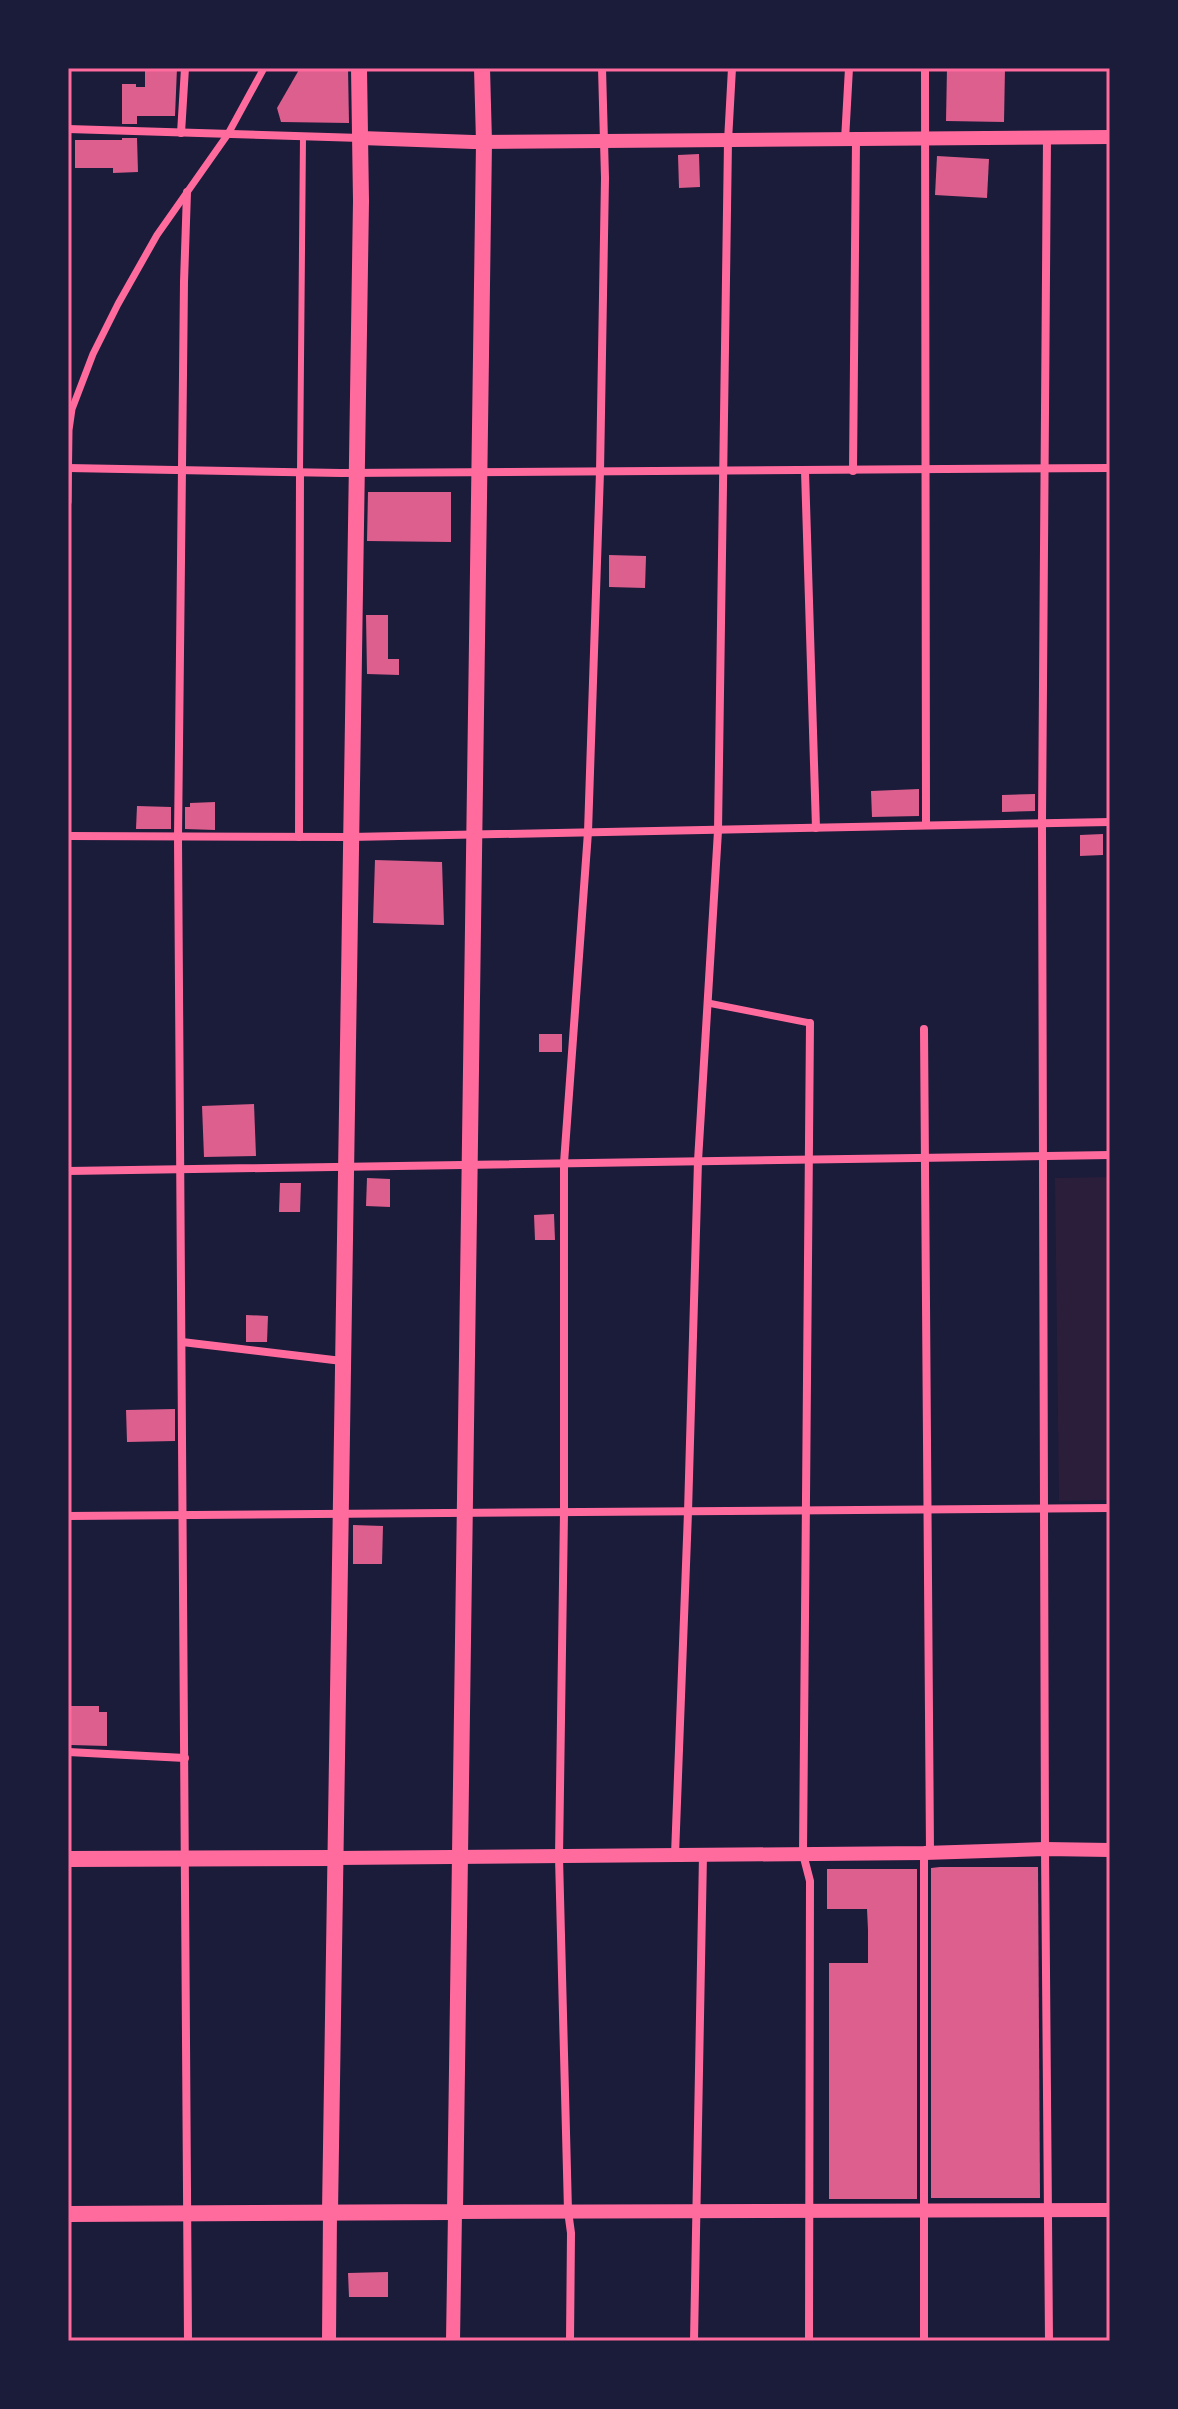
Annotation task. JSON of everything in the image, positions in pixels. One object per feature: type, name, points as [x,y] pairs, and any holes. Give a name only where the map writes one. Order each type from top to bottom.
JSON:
[{"type":"main road","points":[[330,2212],[361,138],[359,68]]},
{"type":"main road","points":[[68,2214],[455,2212],[484,142],[482,68]]},
{"type":"main road","points":[[68,1859],[336,1858]]},
{"type":"street","points":[[181,133],[185,68]]},
{"type":"street","points":[[68,502],[72,409],[93,354],[157,235],[228,134],[264,68]]},
{"type":"street","points":[[570,2341],[571,2233],[559,1857],[564,1513],[564,1163],[588,832],[600,472],[605,140],[602,68]]},
{"type":"street","points":[[675,1855],[698,1161],[718,831],[728,141],[732,68]]},
{"type":"street","points":[[849,68],[853,471]]},
{"type":"street","points":[[925,68],[926,824]]},
{"type":"street","points":[[68,129],[484,142],[1110,137]]},
{"type":"street","points":[[1047,138],[1042,822],[1049,2341]]},
{"type":"street","points":[[187,192],[178,838],[188,2341]]},
{"type":"street","points":[[69,468],[356,473],[1110,468]]},
{"type":"street","points":[[805,471],[816,828]]},
{"type":"street","points":[[299,837],[300,472]]},
{"type":"street","points":[[68,836],[350,837],[1110,822]]},
{"type":"street","points":[[708,1003],[810,1023],[803,1854],[810,1881],[809,2341]]},
{"type":"street","points":[[924,1029],[927,1510],[924,2341]]},
{"type":"street","points":[[68,1171],[1110,1155]]},
{"type":"street","points":[[182,1342],[343,1361]]},
{"type":"street","points":[[68,1516],[1110,1508]]},
{"type":"street","points":[[68,1752],[185,1758]]},
{"type":"street","points":[[336,1858],[1110,1850]]},
{"type":"street","points":[[694,2341],[703,1855]]},
{"type":"street","points":[[453,2341],[455,2212],[1110,2210]]},
{"type":"street","points":[[329,2341],[330,2212]]},
{"type":"lane","points":[[300,472],[303,137]]},
{"type":"shaded area","points":[[1110,1177],[1110,1500],[1059,1501],[1055,1178]]},
{"type":"building","points":[[145,68],[177,68],[175,116],[137,116],[137,124],[122,124],[122,84],[145,87]]},
{"type":"building","points":[[300,68],[348,68],[349,123],[281,122],[277,108]]},
{"type":"building","points":[[947,68],[1005,68],[1004,122],[946,121]]},
{"type":"building","points":[[137,138],[138,172],[113,173],[113,168],[75,168],[75,140]]},
{"type":"building","points":[[699,154],[700,187],[679,188],[678,155]]},
{"type":"building","points":[[937,156],[989,159],[987,198],[935,195]]},
{"type":"building","points":[[368,492],[451,492],[451,542],[367,541]]},
{"type":"building","points":[[609,555],[646,556],[645,588],[609,587]]},
{"type":"building","points":[[366,615],[388,615],[388,659],[399,659],[399,675],[367,674]]},
{"type":"building","points":[[919,789],[919,816],[872,817],[871,791]]},
{"type":"building","points":[[1035,794],[1035,811],[1002,812],[1002,795]]},
{"type":"building","points":[[215,802],[215,830],[185,829],[185,807],[190,807],[190,803]]},
{"type":"building","points":[[137,806],[171,807],[171,829],[136,829]]},
{"type":"building","points":[[1103,834],[1103,855],[1080,856],[1080,835]]},
{"type":"building","points":[[375,860],[442,862],[444,925],[373,923]]},
{"type":"building","points":[[539,1034],[562,1034],[562,1052],[539,1052]]},
{"type":"building","points":[[254,1104],[256,1156],[204,1157],[202,1106]]},
{"type":"building","points":[[367,1178],[390,1179],[390,1207],[366,1206]]},
{"type":"building","points":[[280,1183],[301,1183],[300,1212],[279,1212]]},
{"type":"building","points":[[554,1214],[555,1240],[535,1240],[534,1215]]},
{"type":"building","points":[[246,1315],[268,1316],[267,1342],[246,1342]]},
{"type":"building","points":[[175,1409],[175,1441],[127,1442],[126,1410]]},
{"type":"building","points":[[353,1525],[383,1526],[382,1564],[353,1564]]},
{"type":"building","points":[[71,1706],[99,1706],[99,1712],[107,1712],[107,1746],[71,1745]]},
{"type":"building","points":[[1038,1867],[1040,2198],[931,2198],[931,1868]]},
{"type":"building","points":[[827,1869],[917,1869],[917,2199],[829,2199],[829,1963],[868,1963],[868,1930],[867,1909],[827,1909]]},
{"type":"building","points":[[388,2272],[388,2297],[349,2297],[348,2273]]}]
